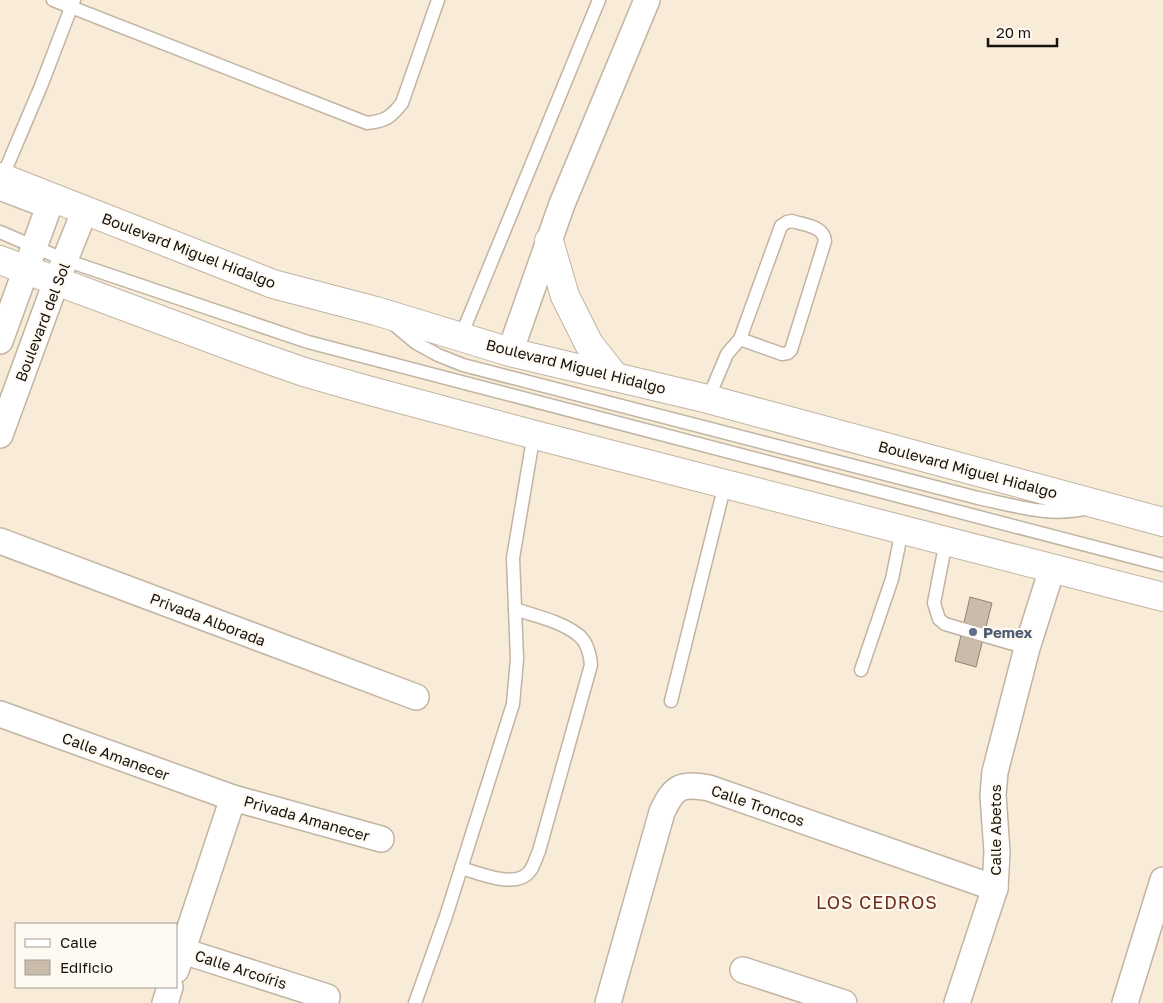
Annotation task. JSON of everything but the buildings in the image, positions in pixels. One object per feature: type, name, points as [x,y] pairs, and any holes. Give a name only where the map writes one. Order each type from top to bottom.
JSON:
[{"type":"main road","name":"Boulevard Miguel Hidalgo","points":[[1,183],[49,205],[85,210],[273,284],[461,336],[510,352],[708,399],[1163,522]]},
{"type":"main road","points":[[549,241],[566,296],[589,344],[615,377]]},
{"type":"main road","points":[[0,260],[30,259],[304,372],[535,435],[1163,597]]},
{"type":"street","points":[[510,352],[562,204],[647,0]]},
{"type":"street","points":[[0,342],[49,205]]},
{"type":"street","name":"Boulevard del Sol","points":[[0,435],[85,210]]},
{"type":"street","name":"Privada Alborada","points":[[0,541],[416,697]]},
{"type":"street","name":"Calle Abetos","points":[[958,1003],[995,888],[997,852],[993,794],[995,772],[1026,648],[1052,569]]},
{"type":"street","name":"Calle Amanecer","points":[[0,714],[233,798]]},
{"type":"street","name":"Calle Troncos","points":[[608,1003],[662,812],[669,797],[676,790],[685,787],[694,785],[709,788],[995,888]]},
{"type":"street","points":[[180,961],[233,798]]},
{"type":"street","name":"Privada Amanecer","points":[[233,798],[380,839]]},
{"type":"street","points":[[1125,1003],[1154,935],[1163,880]]},
{"type":"street","name":"Calle Arcoíris","points":[[180,961],[327,997]]},
{"type":"street","points":[[743,970],[844,1003]]},
{"type":"street","points":[[165,1003],[170,988]]},
{"type":"lane","points":[[54,0],[72,4],[367,123],[380,121],[393,115],[402,103],[438,0]]},
{"type":"lane","points":[[461,336],[599,0]]},
{"type":"lane","points":[[1,183],[72,4]]},
{"type":"lane","points":[[708,399],[727,354],[740,340],[781,226],[792,221],[821,230],[825,241],[791,350],[788,353],[782,354],[740,340]]},
{"type":"lane","points":[[0,232],[30,259]]},
{"type":"lane","points":[[61,271],[308,342],[1163,565]]},
{"type":"lane","points":[[376,312],[384,316],[416,343],[438,355],[463,365],[978,498],[1044,512],[1076,511],[1101,504]]},
{"type":"lane","points":[[415,1003],[461,868],[513,704],[517,659],[512,558],[535,435]]},
{"type":"lane","points":[[671,701],[725,484]]},
{"type":"lane","points":[[861,670],[892,579],[902,530]]},
{"type":"lane","points":[[946,541],[934,603],[938,618],[944,624],[1026,648]]},
{"type":"lane","points":[[461,868],[506,880],[522,878],[529,872],[539,851],[591,665],[589,649],[578,634],[557,624],[514,609]]},
{"type":"place","name":"Pemex","points":[[973,632]]},
{"type":"district","name":"LOS CEDROS","points":[[877,902]]}]
